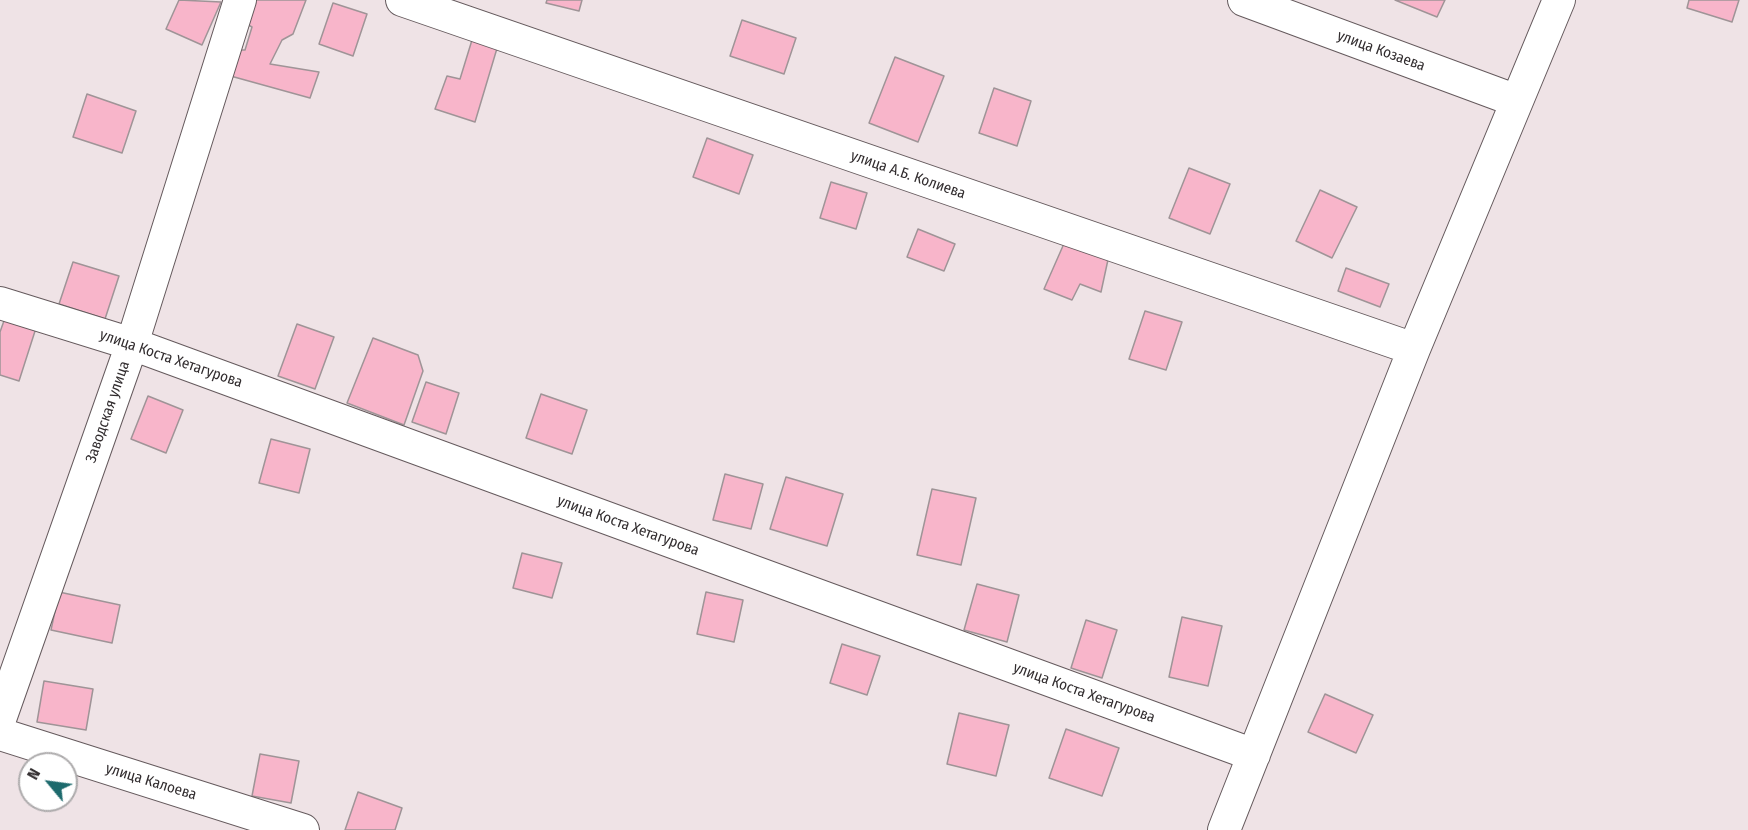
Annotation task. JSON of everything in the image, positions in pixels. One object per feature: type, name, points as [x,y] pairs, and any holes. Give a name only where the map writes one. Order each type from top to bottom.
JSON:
[{"type":"street","name":"Заводская улица","points":[[0,719],[132,344],[240,0]]},
{"type":"street","name":"улица А.Б. Колиева","points":[[402,0],[1414,349]]},
{"type":"street","name":"улица Козаева","points":[[1244,0],[1517,101]]},
{"type":"street","points":[[1224,830],[1414,349],[1559,0]]},
{"type":"street","name":"улица Коста Хетагурова","points":[[0,303],[132,344],[1254,755]]},
{"type":"street","name":"улица Калоева","points":[[0,734],[303,830]]},
{"type":"building","points":[[179,0],[221,2],[202,45],[166,29]]},
{"type":"building","points":[[253,0],[306,0],[293,34],[282,40],[270,64],[319,72],[310,98],[227,75],[235,50],[245,50],[252,27],[243,22]]},
{"type":"building","points":[[547,0],[582,0],[579,11],[546,3]]},
{"type":"building","points":[[1395,0],[1445,0],[1437,17]]},
{"type":"building","points":[[1689,0],[1739,0],[1732,22],[1687,8]]},
{"type":"building","points":[[333,3],[367,14],[353,56],[319,44]]},
{"type":"building","points":[[742,20],[796,38],[784,74],[730,56]]},
{"type":"building","points":[[472,40],[498,45],[475,122],[435,109],[447,76],[460,79]]},
{"type":"building","points":[[895,57],[944,76],[918,142],[869,123]]},
{"type":"building","points":[[994,88],[1031,101],[1017,146],[979,133]]},
{"type":"building","points":[[87,94],[136,111],[122,153],[73,137]]},
{"type":"building","points":[[707,138],[753,155],[739,194],[693,177]]},
{"type":"building","points":[[1189,168],[1230,184],[1210,234],[1169,218]]},
{"type":"building","points":[[831,182],[867,193],[856,229],[820,218]]},
{"type":"building","points":[[1320,190],[1357,207],[1332,258],[1296,241]]},
{"type":"building","points":[[918,229],[955,244],[944,271],[907,257]]},
{"type":"building","points":[[1066,239],[1109,255],[1101,292],[1080,284],[1072,300],[1044,289]]},
{"type":"building","points":[[73,262],[119,276],[105,319],[59,304]]},
{"type":"building","points":[[1346,268],[1389,284],[1380,307],[1338,291]]},
{"type":"building","points":[[1145,311],[1182,322],[1166,370],[1129,359]]},
{"type":"building","points":[[5,318],[36,328],[19,381],[0,375],[0,332]]},
{"type":"building","points":[[297,324],[334,337],[315,389],[278,376]]},
{"type":"building","points":[[373,338],[418,355],[423,371],[404,425],[347,403]]},
{"type":"building","points":[[426,382],[459,393],[446,434],[412,422]]},
{"type":"building","points":[[541,394],[587,410],[572,454],[526,438]]},
{"type":"building","points":[[148,396],[183,410],[166,453],[131,439]]},
{"type":"building","points":[[271,439],[310,449],[299,493],[259,483]]},
{"type":"building","points":[[725,474],[763,484],[751,529],[713,520]]},
{"type":"building","points":[[786,477],[843,494],[827,546],[770,529]]},
{"type":"building","points":[[932,489],[976,498],[961,565],[917,555]]},
{"type":"building","points":[[522,553],[562,563],[552,598],[513,588]]},
{"type":"building","points":[[977,584],[1019,595],[1007,642],[964,630]]},
{"type":"building","points":[[59,592],[120,605],[112,643],[51,630]]},
{"type":"building","points":[[706,592],[743,600],[734,642],[697,634]]},
{"type":"building","points":[[1182,617],[1222,626],[1208,686],[1169,677]]},
{"type":"building","points":[[1086,620],[1117,630],[1102,678],[1071,668]]},
{"type":"building","points":[[842,644],[880,656],[867,695],[830,683]]},
{"type":"building","points":[[44,681],[93,689],[86,730],[37,722]]},
{"type":"building","points":[[1325,694],[1373,715],[1356,753],[1308,732]]},
{"type":"building","points":[[959,713],[1009,725],[996,776],[947,764]]},
{"type":"building","points":[[1066,729],[1119,748],[1102,796],[1049,778]]},
{"type":"building","points":[[260,754],[299,761],[291,803],[252,796]]},
{"type":"building","points":[[358,792],[402,808],[395,830],[345,830]]}]
